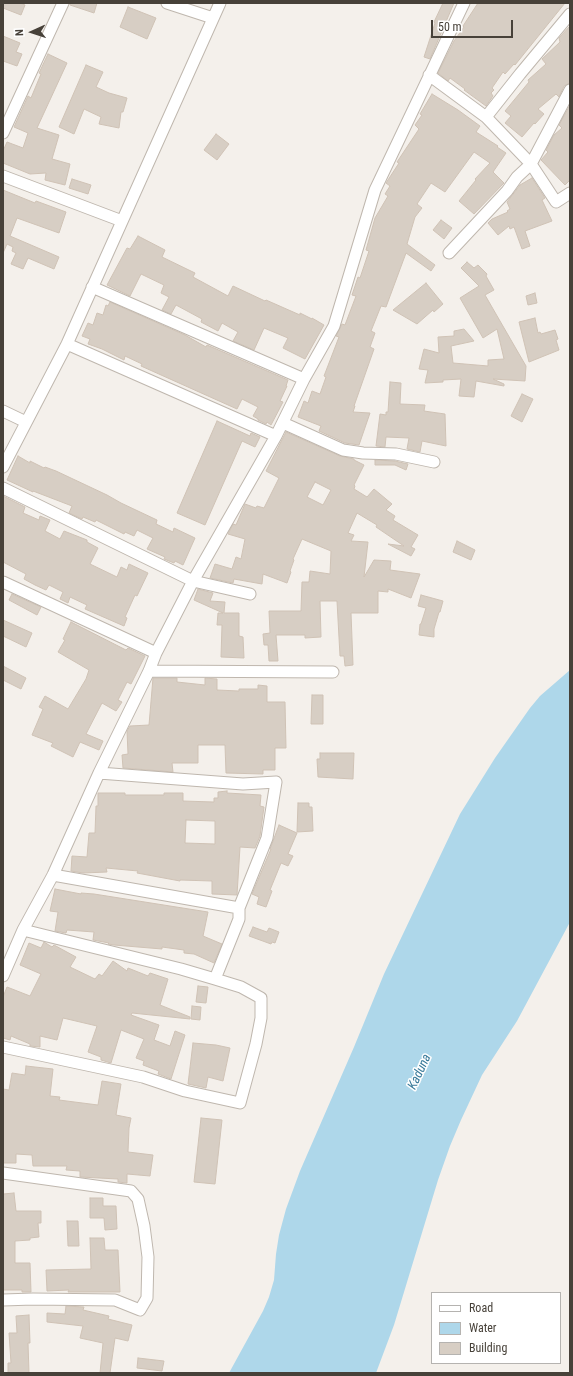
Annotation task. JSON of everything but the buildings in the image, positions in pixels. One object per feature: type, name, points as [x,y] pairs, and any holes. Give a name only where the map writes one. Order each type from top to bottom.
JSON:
[{"type":"street","points":[[3,133],[63,3]]},
{"type":"street","points":[[167,3],[213,18]]},
{"type":"street","points":[[3,467],[67,344],[220,3]]},
{"type":"street","points":[[3,976],[23,930],[53,875],[99,773],[149,671],[156,653],[193,581],[276,436],[304,379],[334,326],[375,190],[464,3]]},
{"type":"street","points":[[486,117],[570,14]]},
{"type":"street","points":[[429,75],[486,117],[531,164],[556,202],[570,193]]},
{"type":"street","points":[[449,253],[508,191],[517,177],[531,164],[570,90]]},
{"type":"street","points":[[3,176],[122,221]]},
{"type":"street","points":[[92,287],[304,379]]},
{"type":"street","points":[[67,344],[276,436]]},
{"type":"street","points":[[3,411],[26,422]]},
{"type":"street","points":[[283,423],[343,450],[363,453],[396,454],[434,462]]},
{"type":"street","points":[[3,488],[193,581],[250,594]]},
{"type":"street","points":[[3,582],[156,653]]},
{"type":"street","points":[[149,671],[333,672]]},
{"type":"street","points":[[99,773],[243,784],[276,782],[267,838],[239,908],[239,919],[215,979]]},
{"type":"street","points":[[53,875],[239,908]]},
{"type":"street","points":[[3,1047],[143,1077],[184,1091],[240,1103],[256,1044],[261,1018],[261,998],[241,987],[181,969],[23,930]]},
{"type":"street","points":[[3,1173],[131,1191],[138,1199],[144,1226],[148,1257],[146,1298],[140,1310],[115,1300],[3,1300]]},
{"type":"water","name":"Kaduna","points":[[570,670],[570,922],[517,1021],[482,1075],[461,1120],[438,1180],[394,1325],[376,1373],[229,1373],[263,1311],[269,1297],[274,1280],[279,1235],[286,1209],[300,1171],[384,974],[460,814],[495,758],[530,708],[540,696]]}]
